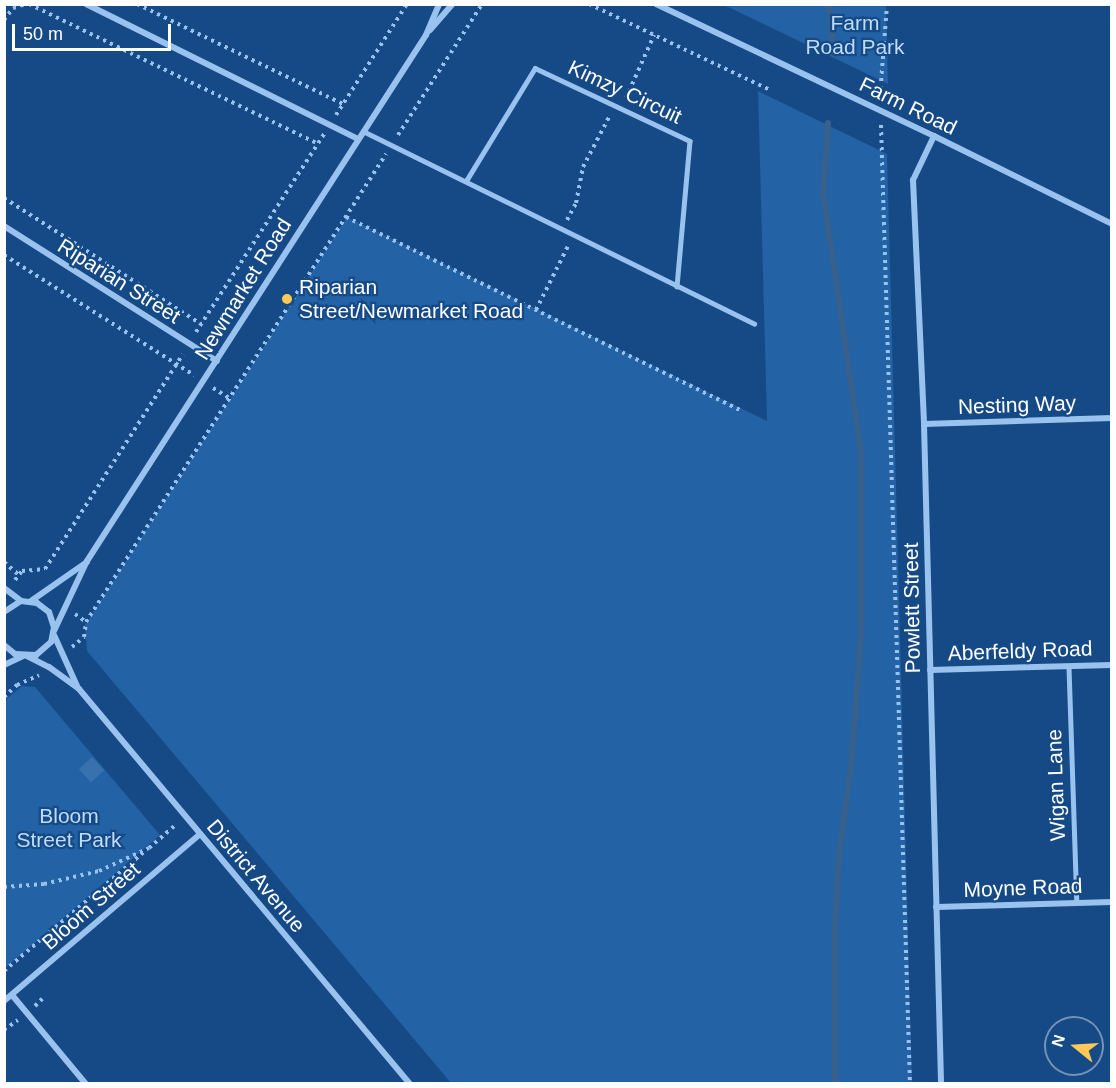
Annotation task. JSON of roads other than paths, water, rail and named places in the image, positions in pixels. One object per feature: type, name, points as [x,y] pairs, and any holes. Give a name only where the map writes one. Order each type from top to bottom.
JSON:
[{"type":"street","points":[[86,4],[358,139]]},
{"type":"street","name":"Newmarket Road","points":[[426,35],[439,4]]},
{"type":"street","name":"Newmarket Road","points":[[54,633],[87,561],[426,35],[453,4]]},
{"type":"street","name":"Farm Road","points":[[656,4],[934,136],[1112,224]]},
{"type":"street","name":"Powlett Street","points":[[934,136],[913,180],[924,424],[941,1083]]},
{"type":"street","name":"Riparian Street","points":[[4,226],[217,361]]},
{"type":"street","name":"Nesting Way","points":[[924,424],[1112,418]]},
{"type":"street","name":"Newmarket Road","points":[[31,601],[87,561]]},
{"type":"street","points":[[6,589],[21,601]]},
{"type":"street","points":[[4,612],[21,601],[31,601]]},
{"type":"street","name":"District Avenue","points":[[31,601],[49,612],[54,633],[79,689]]},
{"type":"street","points":[[4,665],[43,651],[54,633]]},
{"type":"street","name":"District Avenue","points":[[4,645],[12,652],[49,667],[79,689],[199,835],[410,1083]]},
{"type":"street","name":"Aberfeldy Road","points":[[930,670],[1112,665]]},
{"type":"street","name":"Bloom Street","points":[[4,1001],[199,835]]},
{"type":"street","name":"Moyne Road","points":[[936,907],[1112,902]]},
{"type":"street","points":[[12,995],[86,1083]]},
{"type":"lane","name":"Kimzy Circuit","points":[[466,181],[535,68],[690,141],[677,286]]},
{"type":"lane","points":[[363,131],[754,323]]},
{"type":"lane","name":"Wigan Lane","points":[[1069,666],[1077,903]]},
{"type":"waterway","points":[[829,4],[834,55]]},
{"type":"waterway","points":[[828,123],[823,192],[861,454],[861,636],[851,766],[839,854],[835,926],[835,1084]]},
{"type":"place","name":"Riparian Street/Newmarket Road","points":[[287,299]]},
{"type":"park label","name":"Farm Road Park","points":[[855,35]]},
{"type":"park label","name":"Bloom Street Park","points":[[69,828]]}]
